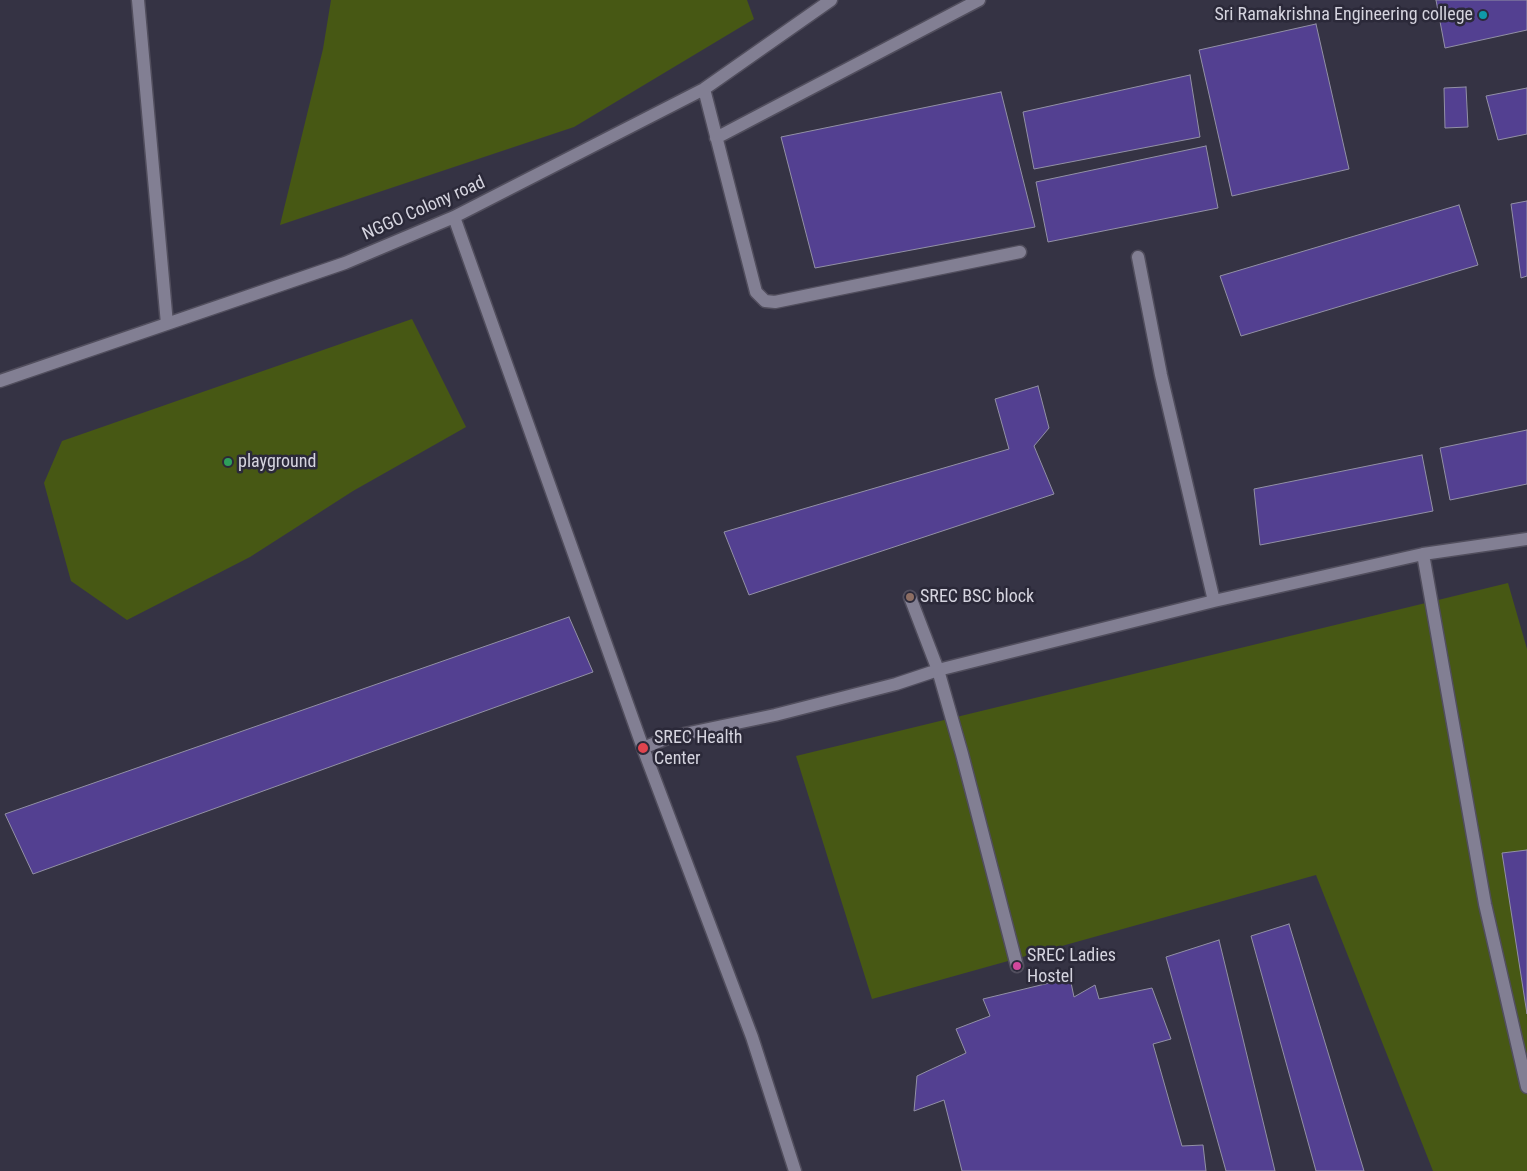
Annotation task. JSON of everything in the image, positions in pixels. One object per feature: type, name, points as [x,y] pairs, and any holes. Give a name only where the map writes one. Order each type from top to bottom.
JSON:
[{"type":"street","points":[[138,0],[167,324]]},
{"type":"street","name":"NGGO Colony road","points":[[0,381],[346,263],[454,217],[704,89],[831,0]]},
{"type":"street","points":[[716,138],[979,0]]},
{"type":"street","points":[[704,89],[756,292],[765,302],[775,302],[1020,252]]},
{"type":"street","points":[[454,217],[643,748],[752,1037],[794,1171]]},
{"type":"street","points":[[1138,257],[1161,375],[1214,601]]},
{"type":"street","points":[[643,748],[670,737],[775,715],[896,684],[938,670],[1214,601],[1423,554],[1527,538]]},
{"type":"street","points":[[1423,554],[1484,904],[1527,1087]]},
{"type":"street","points":[[910,597],[938,670],[962,754],[1017,966]]},
{"type":"green space","points":[[331,0],[747,0],[754,19],[574,127],[280,225],[323,49]]},
{"type":"green space","name":"playground","points":[[412,319],[466,427],[353,491],[250,557],[127,620],[71,581],[44,483],[62,441]]},
{"type":"green space","points":[[1508,583],[1527,649],[1527,1171],[1433,1171],[1316,875],[872,999],[796,756]]},
{"type":"building","name":"Sri Ramakrishna Engineering college","points":[[1436,0],[1527,0],[1527,30],[1445,48]]},
{"type":"building","points":[[1316,24],[1349,169],[1232,196],[1199,50]]},
{"type":"building","points":[[1190,75],[1200,137],[1034,169],[1023,112]]},
{"type":"building","points":[[1466,87],[1468,127],[1445,128],[1444,88]]},
{"type":"building","points":[[1527,88],[1527,134],[1498,140],[1486,96]]},
{"type":"building","points":[[1001,92],[1035,227],[815,268],[781,137]]},
{"type":"building","points":[[1206,146],[1218,208],[1048,242],[1036,182]]},
{"type":"building","points":[[1527,201],[1527,276],[1521,278],[1511,204]]},
{"type":"building","points":[[1459,205],[1478,265],[1241,336],[1220,276]]},
{"type":"building","points":[[1038,386],[1049,428],[1034,446],[1054,494],[749,595],[724,532],[1009,449],[995,399]]},
{"type":"building","points":[[1527,430],[1527,484],[1450,500],[1440,448]]},
{"type":"building","points":[[1422,455],[1433,511],[1260,545],[1254,489]]},
{"type":"building","points":[[569,617],[593,672],[33,874],[5,814]]},
{"type":"building","points":[[1527,850],[1527,1014],[1502,853]]},
{"type":"building","points":[[1289,924],[1364,1171],[1316,1171],[1251,936]]},
{"type":"building","points":[[1219,940],[1275,1171],[1226,1171],[1166,957]]},
{"type":"building","points":[[1070,978],[1074,997],[1095,985],[1099,999],[1152,988],[1171,1039],[1153,1044],[1182,1146],[1203,1145],[1206,1171],[962,1171],[944,1100],[914,1111],[917,1076],[966,1053],[956,1029],[990,1016],[983,999]]},
{"type":"place","name":"Sri Ramakrishna Engineering college","points":[[1483,15]]},
{"type":"place","name":"playground","points":[[228,462]]},
{"type":"place","name":"SREC BSC block","points":[[910,597]]},
{"type":"place","name":"SREC Health Center","points":[[643,748]]},
{"type":"place","name":"SREC Ladies Hostel","points":[[1017,966]]}]
